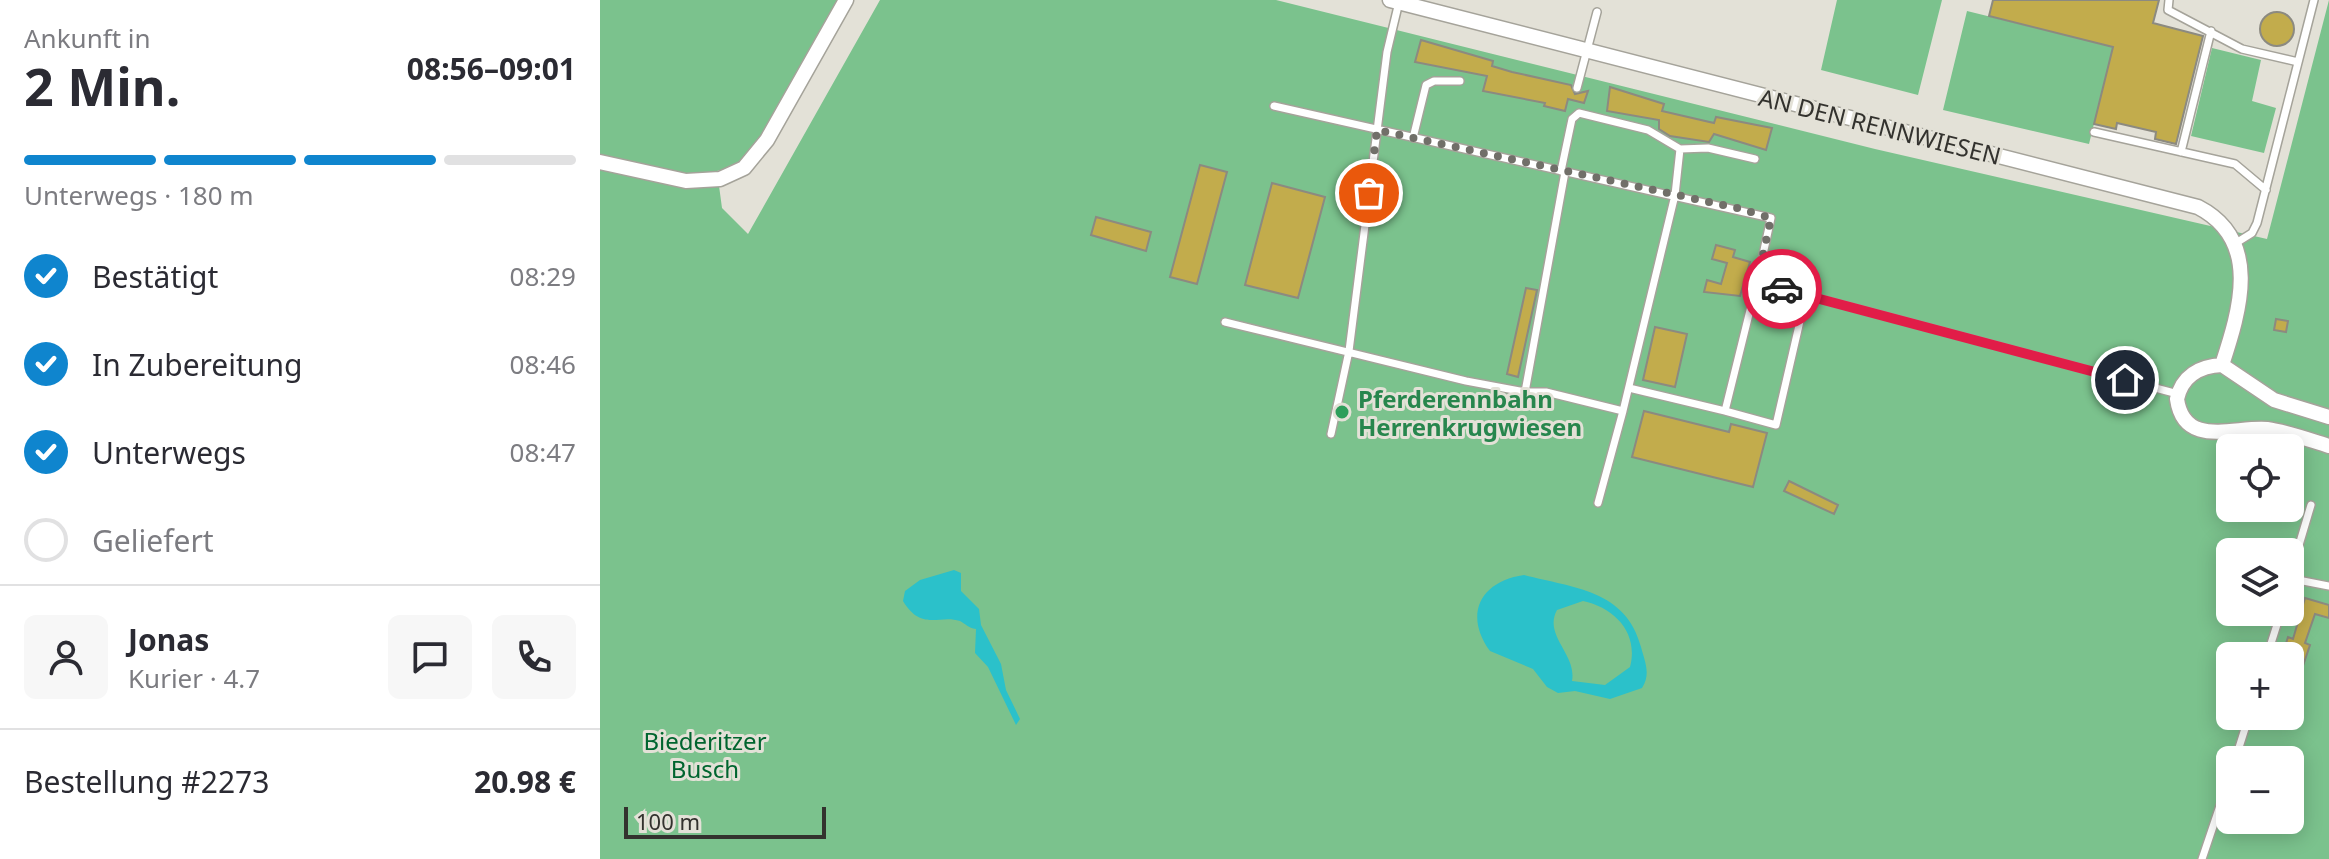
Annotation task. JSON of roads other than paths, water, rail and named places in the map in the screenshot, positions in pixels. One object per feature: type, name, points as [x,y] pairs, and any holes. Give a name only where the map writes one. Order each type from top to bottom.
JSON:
[{"type":"street","points":[[600,162],[686,181],[720,179],[744,168],[767,140],[846,0]]},
{"type":"street","name":"AN DEN RENNWIESEN","points":[[1394,1],[2189,204],[2216,219],[2236,243]]},
{"type":"street","points":[[2222,365],[2241,286],[2242,267],[2236,243]]},
{"type":"street","points":[[2329,417],[2274,400],[2222,365],[2193,373],[2178,394],[2181,413],[2197,429],[2221,433],[2269,430],[2329,446]]},
{"type":"lane","points":[[2169,0],[2171,14],[2211,31],[2242,49],[2298,62]]},
{"type":"lane","points":[[2236,243],[2255,230],[2314,0]]},
{"type":"lane","points":[[1331,434],[1349,351],[1394,1]]},
{"type":"lane","points":[[1577,88],[1597,12]]},
{"type":"lane","points":[[2181,152],[2211,31]]},
{"type":"lane","points":[[1413,138],[1426,84],[1460,81]]},
{"type":"lane","points":[[1274,106],[1771,218],[1725,411]]},
{"type":"lane","points":[[1525,392],[1573,117],[1579,113],[1652,131],[1680,149],[1708,148],[1755,159]]},
{"type":"lane","points":[[2094,132],[2235,164],[2266,190]]},
{"type":"lane","points":[[1598,503],[1675,195],[1680,149]]},
{"type":"lane","points":[[1757,282],[2178,394]]},
{"type":"lane","points":[[1629,388],[1776,425],[1806,295]]},
{"type":"lane","points":[[1225,322],[1525,392],[1546,392],[1623,411]]},
{"type":"lane","points":[[2301,538],[2311,505]]},
{"type":"lane","points":[[2304,581],[2329,586]]},
{"type":"lane","points":[[2202,859],[2216,818]]},
{"type":"water","points":[[954,570],[961,573],[961,591],[979,609],[981,625],[1001,664],[1006,690],[1020,719],[1016,725],[988,667],[975,653],[976,629],[952,619],[924,619],[903,601],[905,591],[920,580]]},
{"type":"water","points":[[1524,575],[1579,588],[1611,603],[1634,628],[1641,647],[1647,673],[1642,688],[1610,699],[1575,691],[1558,693],[1547,687],[1533,669],[1490,651],[1478,624],[1478,612],[1487,592],[1509,578]],"holes":[[[1583,601],[1595,604],[1622,624],[1631,643],[1630,667],[1605,685],[1572,681],[1570,662],[1554,628],[1557,610]]]},
{"type":"place","name":"Pferderennbahn Herrenkrugwiesen","points":[[1342,412]]},
{"type":"park label","name":"Biederitzer Busch","points":[[705,754]]}]
